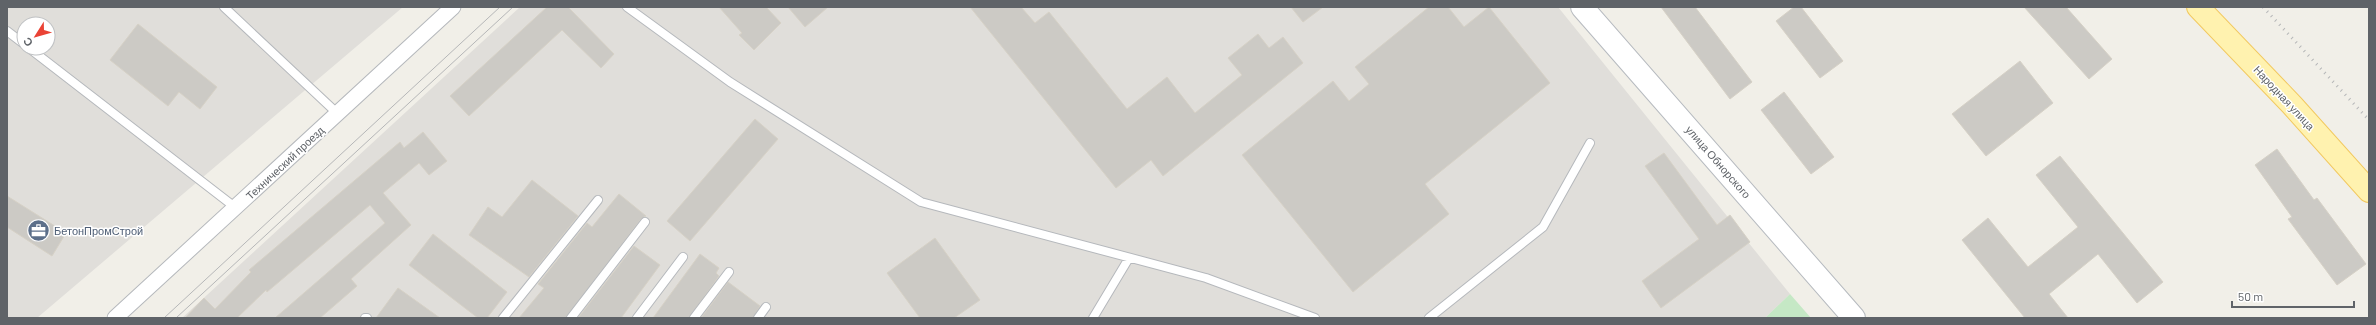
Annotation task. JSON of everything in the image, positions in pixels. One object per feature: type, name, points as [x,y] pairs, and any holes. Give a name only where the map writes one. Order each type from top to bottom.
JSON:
[{"type":"main road","name":"улица Обнорского","points":[[1582,7],[1854,318]]},
{"type":"main road","name":"Народная улица","points":[[2198,7],[2292,105],[2369,191]]},
{"type":"street","name":"Технический проезд","points":[[115,318],[453,7]]},
{"type":"lane","points":[[224,7],[338,114]]},
{"type":"lane","points":[[627,7],[730,82],[921,202],[1206,278],[1315,318]]},
{"type":"lane","points":[[7,31],[16,38]]},
{"type":"lane","points":[[39,56],[236,208]]},
{"type":"lane","points":[[1430,318],[1543,227],[1590,143]]},
{"type":"lane","points":[[503,318],[598,200]]},
{"type":"lane","points":[[571,318],[645,222]]},
{"type":"lane","points":[[637,318],[683,257]]},
{"type":"lane","points":[[1093,318],[1129,258]]},
{"type":"lane","points":[[694,318],[729,272]]},
{"type":"lane","points":[[758,318],[766,307]]},
{"type":"shaded area","points":[[7,7],[403,7],[37,318],[7,318]]},
{"type":"shaded area","points":[[520,7],[1558,7],[1790,294],[1765,318],[182,318]]},
{"type":"green space","points":[[1790,294],[1811,318],[1765,318]]},
{"type":"building","points":[[547,7],[568,7],[614,54],[601,68],[562,30],[469,116],[450,96]]},
{"type":"building","points":[[719,7],[766,7],[781,23],[754,50],[739,35],[742,33]]},
{"type":"building","points":[[788,7],[828,7],[805,27]]},
{"type":"building","points":[[970,7],[1021,7],[1035,23],[1049,12],[1127,109],[1167,77],[1195,113],[1242,75],[1228,58],[1258,34],[1269,48],[1283,37],[1303,63],[1163,176],[1151,160],[1116,188]]},
{"type":"building","points":[[1291,7],[1323,7],[1303,22]]},
{"type":"building","points":[[1429,7],[1448,7],[1464,27],[1489,7],[1550,83],[1425,184],[1449,214],[1353,292],[1242,155],[1333,81],[1349,101],[1369,84],[1355,67]]},
{"type":"building","points":[[1661,7],[1695,7],[1752,82],[1730,99]]},
{"type":"building","points":[[1794,7],[1801,7],[1843,61],[1820,78],[1776,21]]},
{"type":"building","points":[[2024,7],[2066,7],[2112,59],[2089,79]]},
{"type":"building","points":[[138,24],[217,87],[200,109],[179,92],[168,106],[110,60]]},
{"type":"building","points":[[2020,61],[2053,103],[1986,156],[1952,114]]},
{"type":"building","points":[[1784,92],[1834,157],[1811,174],[1761,110]]},
{"type":"building","points":[[755,119],[778,139],[690,241],[667,221]]},
{"type":"building","points":[[423,132],[447,161],[429,175],[419,163],[383,193],[411,225],[351,279],[357,286],[320,318],[275,318],[385,223],[370,205],[267,292],[266,290],[237,318],[185,318],[204,298],[215,309],[251,272],[249,270],[400,142],[404,148]]},
{"type":"building","points":[[2277,149],[2314,200],[2317,198],[2366,264],[2337,285],[2288,219],[2292,217],[2255,165]]},
{"type":"building","points":[[1664,153],[1717,225],[1730,215],[1750,242],[1661,308],[1642,281],[1699,239],[1645,166]]},
{"type":"building","points":[[2060,156],[2163,282],[2137,303],[2098,254],[2049,294],[2068,318],[2025,318],[1962,240],[1988,218],[2028,267],[2078,227],[2036,175]]},
{"type":"building","points":[[532,180],[578,216],[529,277],[469,235],[488,207],[502,217]]},
{"type":"building","points":[[619,194],[646,216],[641,219],[566,318],[519,318],[544,288],[538,284],[587,223],[592,227]]},
{"type":"building","points":[[7,196],[66,233],[52,256],[7,227]]},
{"type":"building","points":[[433,234],[507,292],[487,318],[478,318],[409,265]]},
{"type":"building","points":[[935,238],[980,300],[954,318],[920,318],[887,273]]},
{"type":"building","points":[[634,246],[660,265],[621,318],[578,318]]},
{"type":"building","points":[[700,254],[719,268],[716,273],[719,276],[689,318],[653,318]]},
{"type":"building","points":[[728,282],[760,306],[753,318],[701,318]]},
{"type":"building","points":[[398,288],[440,318],[376,318]]},
{"type":"tram line","points":[[164,318],[500,7]]},
{"type":"tram line","points":[[176,318],[513,7]]},
{"type":"railway","points":[[2263,7],[2369,120]]},
{"type":"place","name":"БетонПромСтрой","points":[[39,231]]}]
